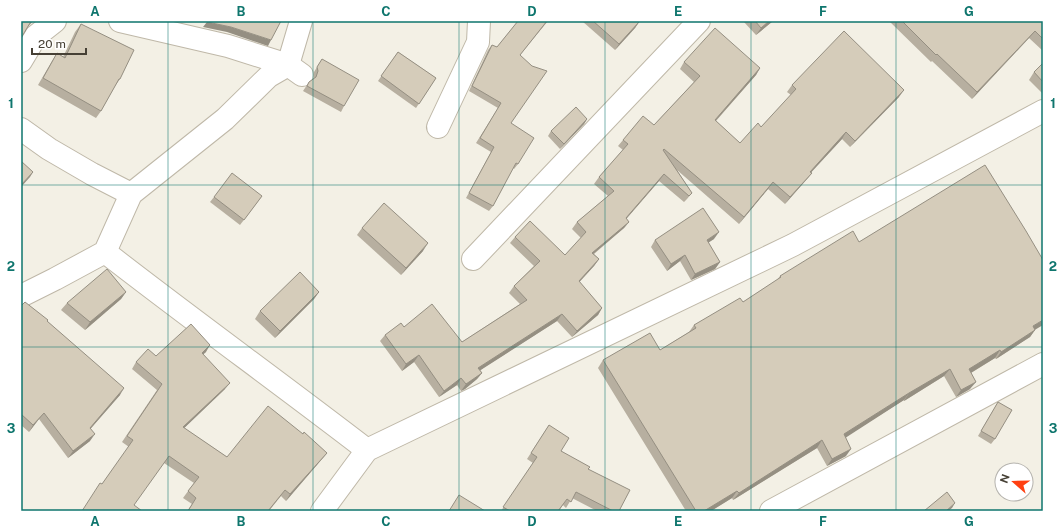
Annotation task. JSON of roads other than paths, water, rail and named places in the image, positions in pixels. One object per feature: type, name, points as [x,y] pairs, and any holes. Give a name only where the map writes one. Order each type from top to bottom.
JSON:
[{"type":"street","points":[[21,61],[36,36],[55,21]]},
{"type":"street","points":[[120,21],[228,46],[295,70]]},
{"type":"street","points":[[295,70],[301,21]]},
{"type":"street","points":[[438,127],[478,42],[479,21]]},
{"type":"street","points":[[473,259],[699,21]]},
{"type":"street","points":[[21,296],[105,252],[131,194],[225,120],[269,76],[295,70]]},
{"type":"street","points":[[322,511],[367,450],[793,245],[1043,111]]},
{"type":"street","points":[[21,129],[49,149],[92,174],[131,194]]},
{"type":"street","points":[[105,252],[182,312],[277,381],[367,450]]},
{"type":"street","points":[[771,511],[1043,364]]}]
